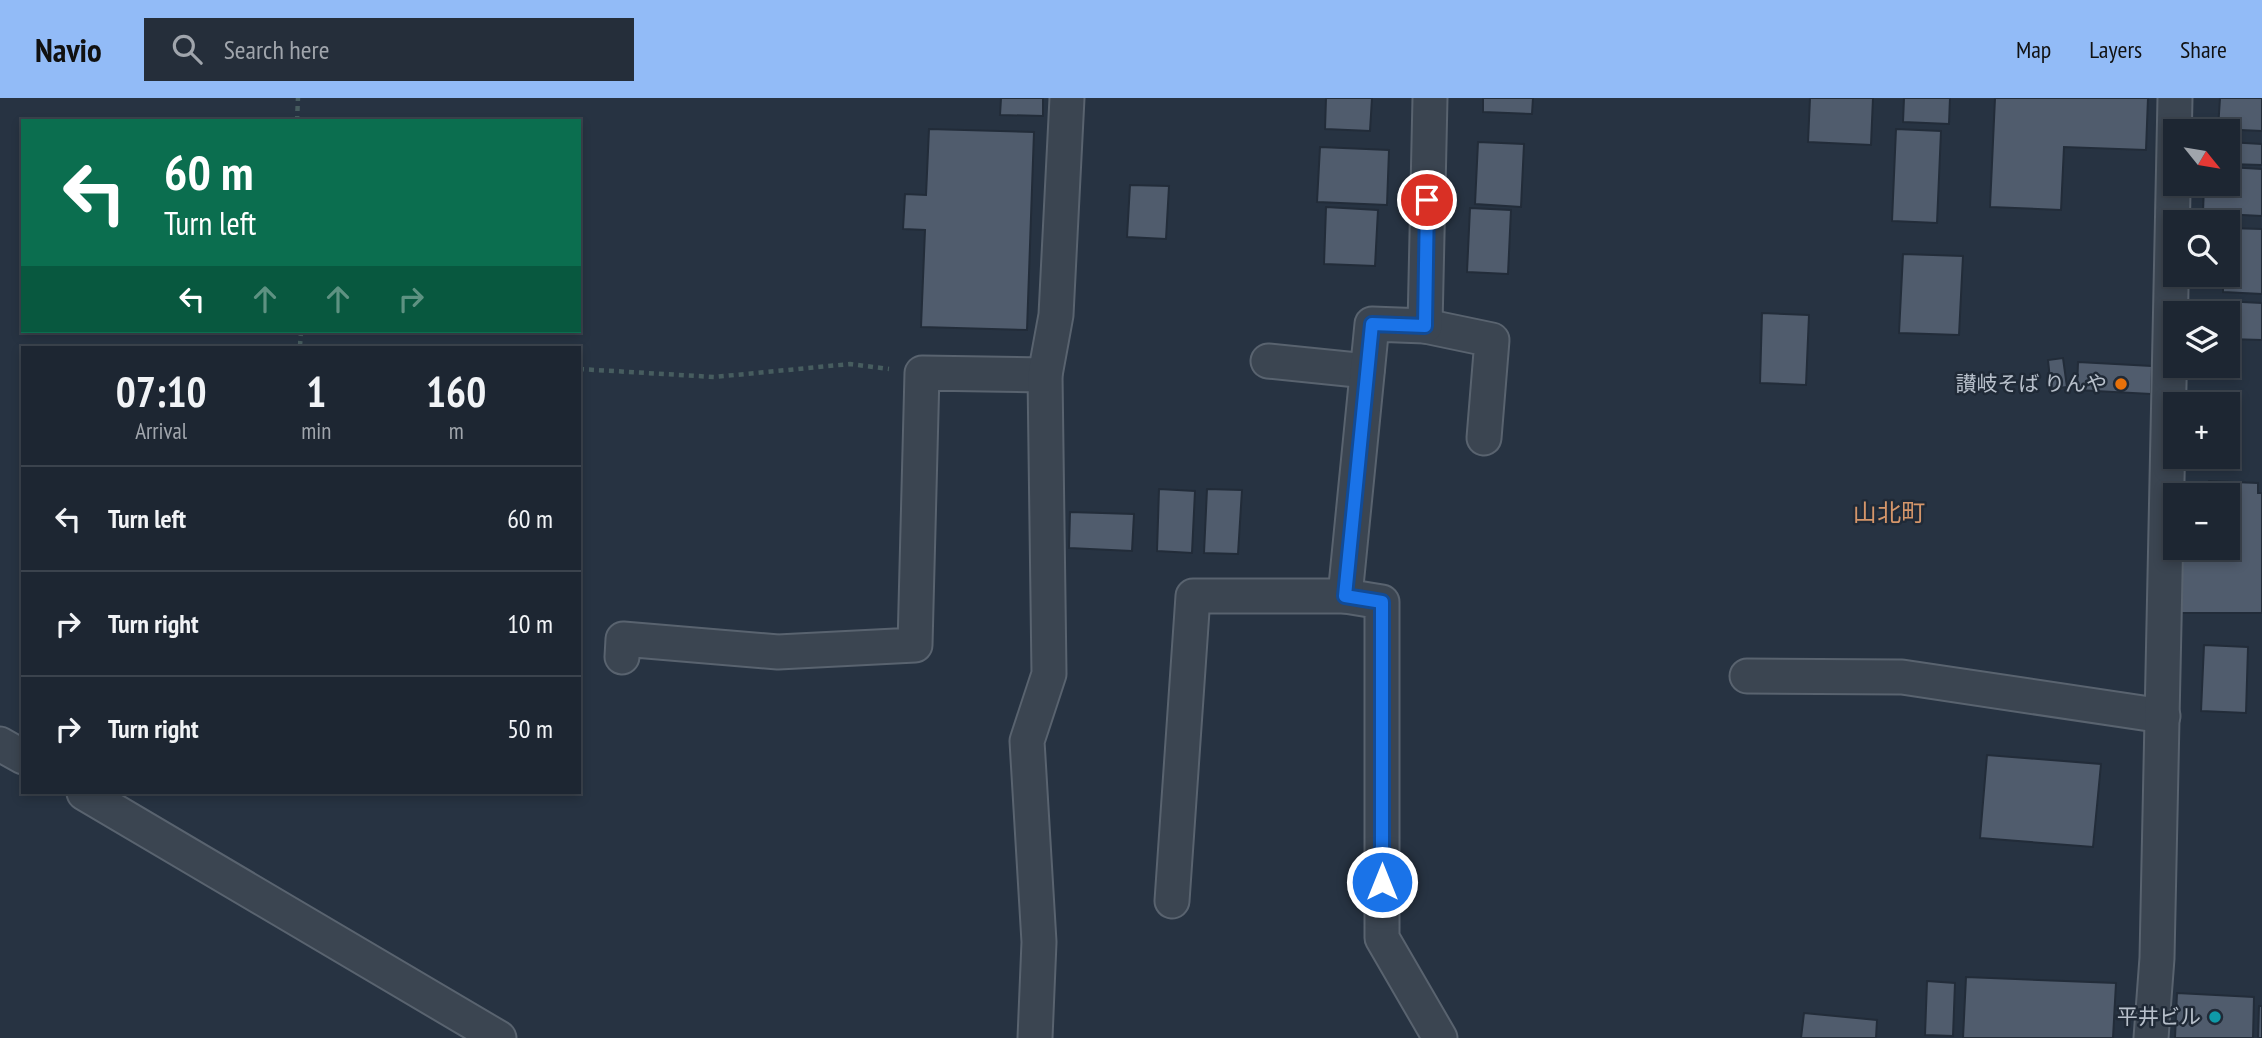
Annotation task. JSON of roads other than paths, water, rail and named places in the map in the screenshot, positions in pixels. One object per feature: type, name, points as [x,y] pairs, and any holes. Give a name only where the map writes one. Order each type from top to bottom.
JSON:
[{"type":"street","points":[[1035,1038],[1039,942],[1027,741],[1049,674],[1045,375],[1056,315],[1067,98]]},
{"type":"street","points":[[1425,326],[1430,98]]},
{"type":"street","points":[[2151,1038],[2157,958],[2175,98]]},
{"type":"street","points":[[1345,596],[1372,324],[1425,326],[1492,340],[1484,438]]},
{"type":"street","points":[[1268,361],[1367,371]]},
{"type":"street","points":[[622,657],[623,639],[778,652],[915,645],[922,373],[1045,375]]},
{"type":"street","points":[[1172,901],[1193,596],[1345,596],[1382,602],[1382,938],[1440,1038]]},
{"type":"street","points":[[1747,676],[1902,677],[2163,716]]},
{"type":"street","points":[[0,744],[21,756]]},
{"type":"street","points":[[85,794],[499,1038]]},
{"type":"place","name":"讃岐そば りんや","points":[[2121,384]]},
{"type":"place","name":"平井ビル","points":[[2215,1017]]},
{"type":"district","name":"山北町","points":[[1889,513]]}]
